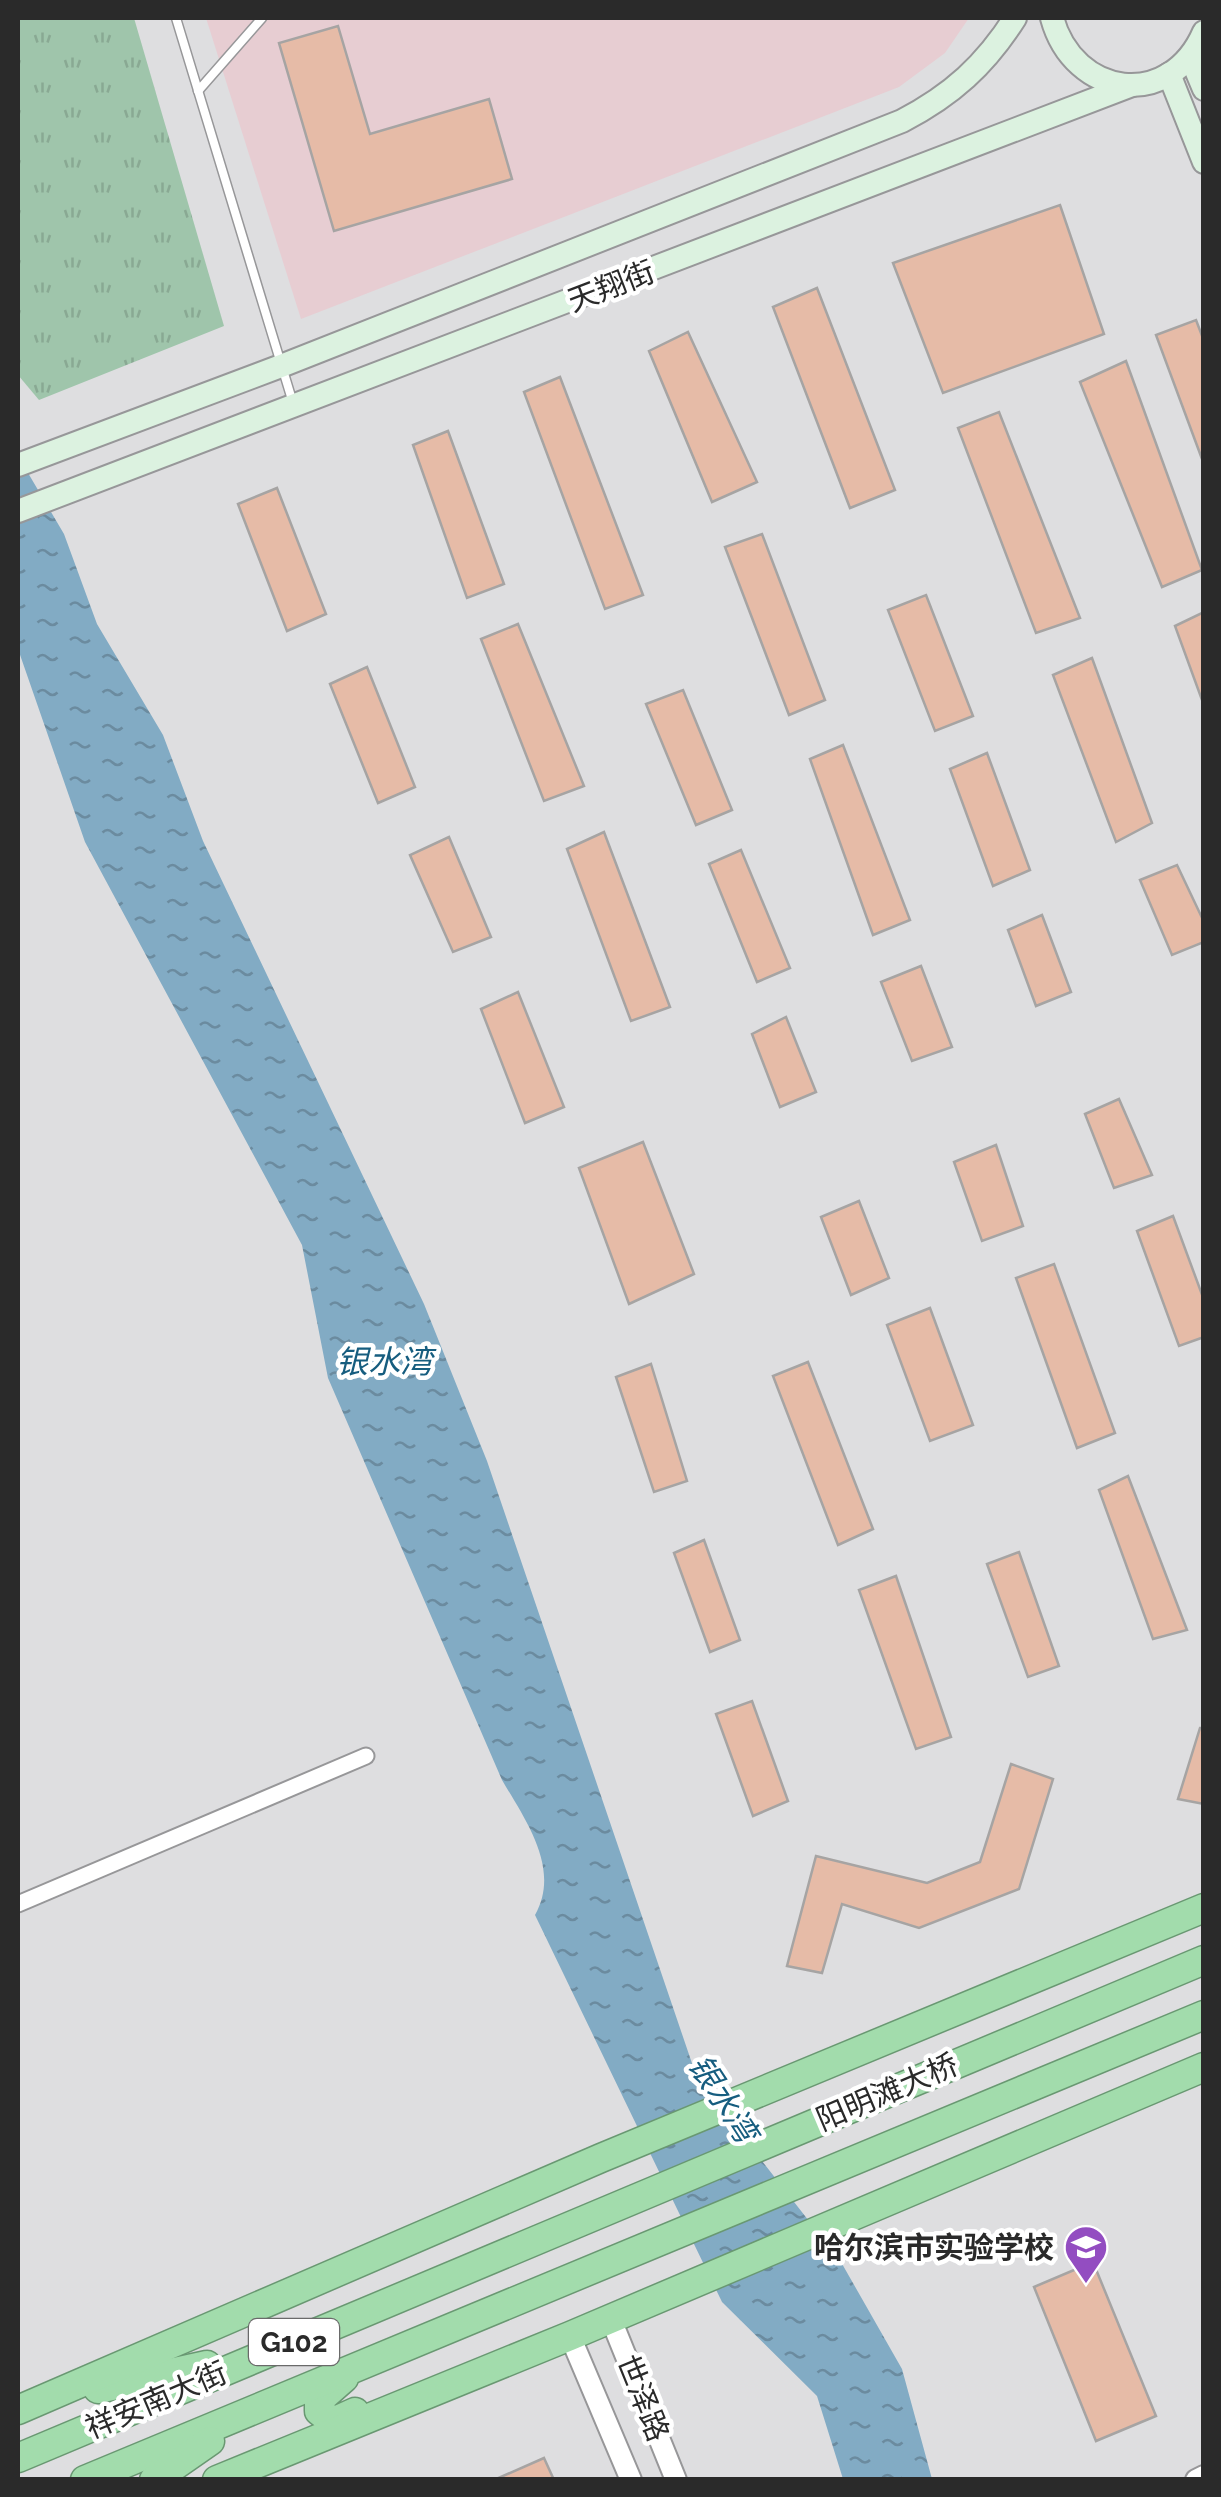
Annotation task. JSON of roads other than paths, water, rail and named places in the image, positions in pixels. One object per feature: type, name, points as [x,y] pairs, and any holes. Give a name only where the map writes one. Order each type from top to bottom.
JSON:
[{"type":"highway","points":[[24,2407],[601,2158],[1204,1908]]},
{"type":"highway","name":"阳明滩大桥","points":[[571,2226],[1204,1960]]},
{"type":"highway","name":"阳明滩大桥","points":[[588,2271],[1204,2015]]},
{"type":"highway","points":[[358,2366],[319,2400],[325,2420],[334,2422],[683,2280],[1204,2052]]},
{"type":"highway","points":[[862,2204],[1204,2066]]},
{"type":"highway","name":"祥安南大街","points":[[18,2458],[571,2226]]},
{"type":"highway","name":"祥安南大街","points":[[86,2480],[588,2271]]},
{"type":"highway","points":[[217,2480],[570,2336],[683,2280]]},
{"type":"highway","points":[[24,2407],[277,2349]]},
{"type":"highway","points":[[154,2480],[261,2407]]},
{"type":"main road","name":"天翔街","points":[[18,464],[281,366],[902,121],[967,80],[993,53],[1015,18]]},
{"type":"main road","points":[[1052,18],[1070,58],[1088,74],[1132,85]]},
{"type":"main road","points":[[1204,32],[1197,56],[1204,89]]},
{"type":"main road","name":"天翔街","points":[[18,511],[1169,74],[1197,56]]},
{"type":"main road","points":[[1169,74],[1204,162]]},
{"type":"street","points":[[18,1904],[366,1756]]},
{"type":"street","name":"世泽路","points":[[610,2317],[676,2480]]},
{"type":"street","name":"世泽路","points":[[570,2336],[630,2480]]},
{"type":"street","points":[[1196,2480],[1204,2476]]},
{"type":"lane","points":[[176,18],[294,408]]},
{"type":"lane","points":[[198,90],[262,18]]},
{"type":"water","name":"银水湾","points":[[18,456],[64,534],[97,624],[163,735],[203,841],[424,1304],[487,1461],[697,2078],[841,2262],[902,2369],[932,2479],[843,2479],[817,2396],[722,2302],[535,1915],[544,1880],[537,1846],[502,1780],[328,1378],[302,1245],[85,842],[18,649]]},
{"type":"place","name":"哈尔滨市实验学校","points":[[1086,2285]]}]
